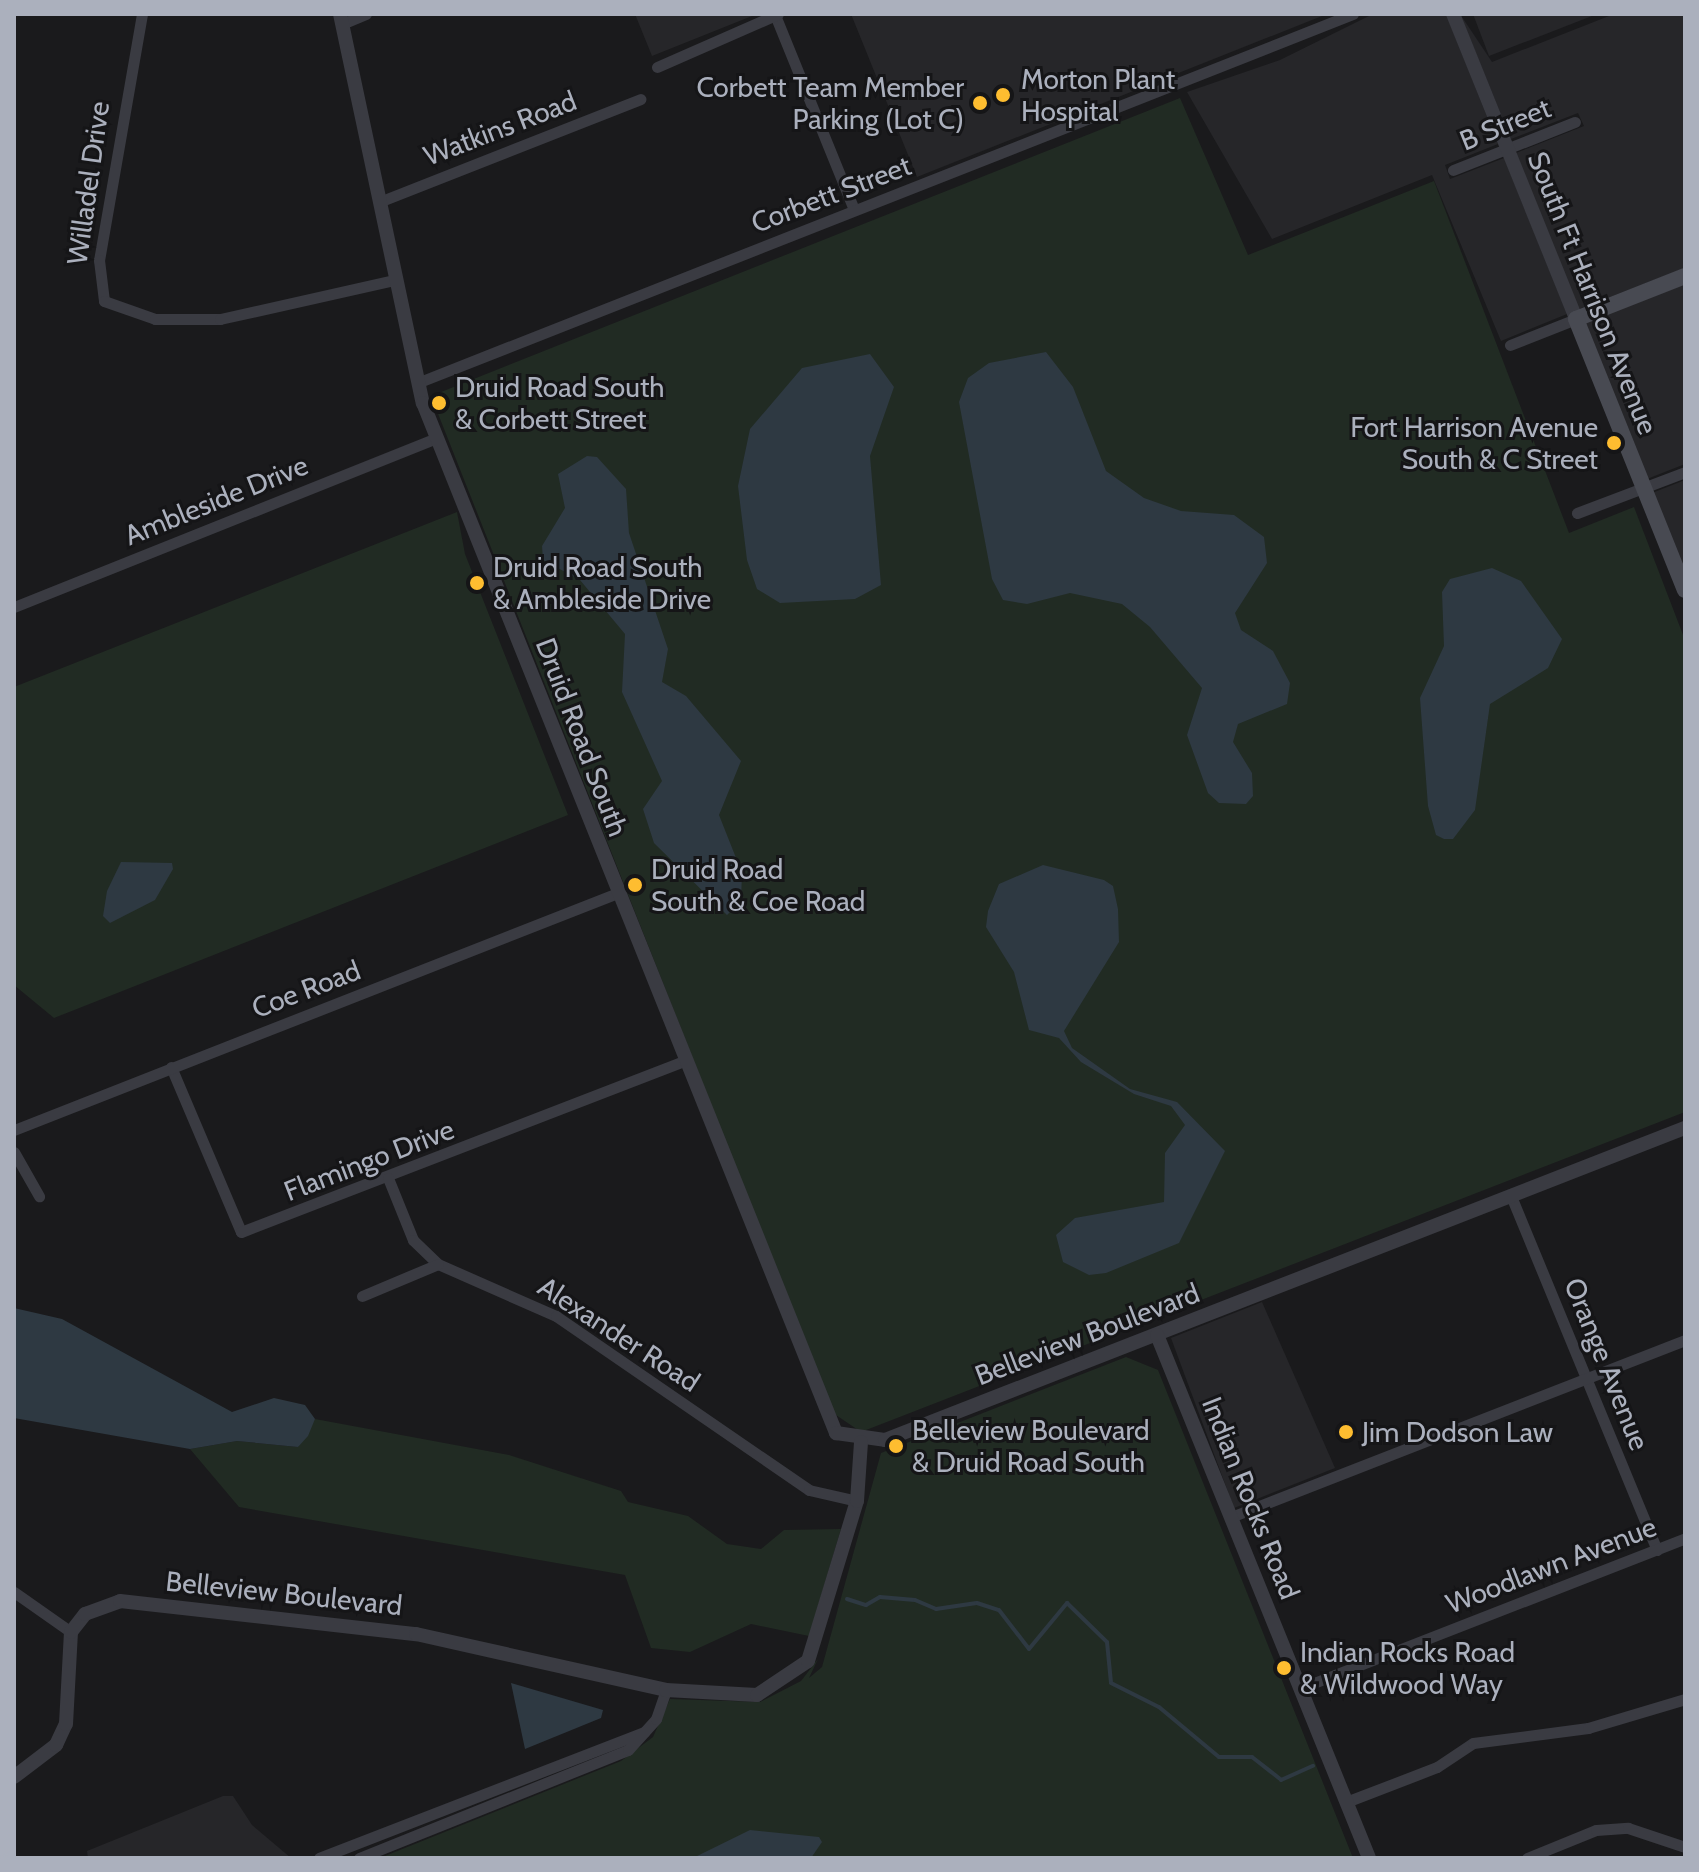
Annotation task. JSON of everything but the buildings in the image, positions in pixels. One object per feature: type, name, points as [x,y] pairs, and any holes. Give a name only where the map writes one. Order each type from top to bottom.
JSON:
[{"type":"main road","points":[[1576,319],[1685,276]]},
{"type":"main road","name":"South Ft Harrison Avenue","points":[[1576,319],[1685,590]]},
{"type":"street","name":"Willadel Drive","points":[[142,14],[97,273],[104,301],[155,319],[220,319],[395,280]]},
{"type":"street","points":[[341,19],[366,14]]},
{"type":"street","name":"Corbett Street","points":[[417,383],[1353,14]]},
{"type":"street","name":"South Ft Harrison Avenue","points":[[1453,14],[1576,319]]},
{"type":"street","points":[[657,67],[776,15],[854,210]]},
{"type":"street","name":"Druid Road South","points":[[341,19],[417,383],[437,438],[824,1416],[836,1433],[861,1442]]},
{"type":"street","name":"Watkins Road","points":[[379,202],[640,99]]},
{"type":"street","name":"B Street","points":[[1453,170],[1575,122]]},
{"type":"street","points":[[1510,345],[1576,319]]},
{"type":"street","name":"Ambleside Drive","points":[[14,607],[437,438]]},
{"type":"street","points":[[1577,513],[1685,472]]},
{"type":"street","name":"Coe Road","points":[[14,1130],[615,894]]},
{"type":"street","name":"Flamingo Drive","points":[[171,1067],[241,1232],[388,1178],[682,1062]]},
{"type":"street","name":"Belleview Boulevard","points":[[71,1632],[85,1614],[120,1601],[416,1634],[666,1690],[757,1695],[797,1674],[808,1661],[857,1501],[861,1442],[885,1440],[1685,1128]]},
{"type":"street","points":[[14,1152],[39,1196]]},
{"type":"street","name":"Alexander Road","points":[[388,1178],[413,1240],[438,1264],[556,1316],[809,1490],[857,1501]]},
{"type":"street","name":"Orange Avenue","points":[[1511,1196],[1657,1550]]},
{"type":"street","points":[[362,1296],[438,1264]]},
{"type":"street","name":"Indian Rocks Road","points":[[1157,1335],[1369,1858]]},
{"type":"street","points":[[1231,1517],[1685,1340]]},
{"type":"street","name":"Woodlawn Avenue","points":[[1301,1688],[1685,1538]]},
{"type":"street","points":[[14,1592],[71,1632],[66,1724],[56,1745],[14,1777]]},
{"type":"street","points":[[359,1858],[628,1750],[645,1732],[666,1690]]},
{"type":"street","points":[[1346,1802],[1437,1767],[1473,1743],[1588,1728],[1685,1699]]},
{"type":"street","points":[[319,1858],[645,1732]]},
{"type":"street","points":[[1527,1858],[1596,1830],[1628,1828],[1685,1847]]},
{"type":"shaded area","points":[[635,14],[757,14],[652,56]]},
{"type":"shaded area","name":"Morton Plant Hospital","points":[[851,14],[1327,14],[917,177]]},
{"type":"shaded area","points":[[1373,14],[1446,14],[1498,144],[1445,165],[1450,179],[1504,158],[1567,314],[1501,341],[1432,175],[1272,239],[1187,92],[1280,60]]},
{"type":"shaded area","points":[[1460,14],[1492,62],[1614,14],[1685,14],[1685,268],[1579,309],[1516,153],[1584,126],[1578,113],[1511,139]]},
{"type":"shaded area","points":[[1473,14],[1597,14],[1489,56]]},
{"type":"shaded area","points":[[1180,98],[1248,255],[1434,181],[1569,533],[1634,507],[1685,640],[1685,1112],[861,1432],[833,1413],[431,396]]},
{"type":"shaded area","points":[[1685,284],[1685,464],[1647,479],[1585,323]]},
{"type":"shaded area","points":[[1046,352],[1073,387],[1106,471],[1144,498],[1181,511],[1234,515],[1264,537],[1267,563],[1235,613],[1241,630],[1273,651],[1290,683],[1287,704],[1238,724],[1233,742],[1252,773],[1253,796],[1246,804],[1219,803],[1208,793],[1187,735],[1202,688],[1150,627],[1122,604],[1070,593],[1027,604],[1003,600],[992,579],[959,402],[968,378],[989,363]]},
{"type":"shaded area","points":[[870,354],[894,387],[870,456],[881,585],[855,599],[780,603],[757,589],[747,560],[738,486],[750,429],[802,368]]},
{"type":"shaded area","points":[[587,456],[597,457],[626,489],[629,533],[668,649],[662,682],[686,696],[741,761],[719,815],[742,873],[741,901],[727,915],[654,843],[643,809],[662,781],[622,692],[625,634],[580,580],[543,560],[542,546],[565,508],[558,474]]},
{"type":"shaded area","points":[[1685,480],[1685,573],[1652,493]]},
{"type":"shaded area","points":[[457,512],[465,554],[568,815],[54,1018],[14,985],[14,687]]},
{"type":"shaded area","points":[[1492,568],[1521,581],[1562,639],[1548,668],[1490,704],[1475,810],[1453,839],[1444,839],[1436,835],[1428,806],[1420,698],[1444,646],[1442,592],[1450,579]]},
{"type":"shaded area","points":[[121,862],[172,863],[173,869],[155,900],[110,923],[103,916],[107,891]]},
{"type":"shaded area","points":[[1043,865],[1104,880],[1113,886],[1118,909],[1119,942],[1064,1031],[1072,1048],[1130,1089],[1177,1102],[1225,1151],[1179,1243],[1106,1273],[1089,1275],[1063,1262],[1056,1235],[1075,1218],[1164,1202],[1165,1153],[1185,1125],[1171,1106],[1134,1094],[1081,1062],[1059,1038],[1029,1030],[1014,972],[986,927],[988,911],[999,884]]},
{"type":"shaded area","points":[[1262,1302],[1335,1468],[1234,1508],[1171,1338]]},
{"type":"shaded area","points":[[14,1308],[62,1319],[232,1412],[274,1398],[305,1405],[315,1419],[308,1436],[298,1447],[237,1441],[190,1449],[14,1418]]},
{"type":"shaded area","points":[[1126,1357],[1158,1370],[1353,1858],[380,1858],[621,1761],[653,1737],[670,1699],[760,1702],[801,1681],[818,1659],[809,1678],[822,1667],[881,1453]]},
{"type":"shaded area","points":[[315,1419],[509,1455],[621,1491],[628,1502],[688,1516],[727,1544],[761,1549],[784,1530],[841,1529],[809,1636],[751,1624],[690,1652],[651,1648],[625,1575],[239,1507],[190,1449],[237,1441],[298,1447]]},
{"type":"shaded area","points":[[511,1683],[603,1710],[601,1718],[525,1749]]},
{"type":"shaded area","points":[[223,1796],[233,1796],[252,1825],[291,1858],[88,1858],[87,1851]]},
{"type":"shaded area","points":[[750,1830],[819,1837],[822,1842],[811,1858],[693,1858]]},
{"type":"waterway","points":[[847,1599],[866,1605],[880,1597],[915,1600],[936,1609],[977,1603],[999,1610],[1029,1649],[1067,1603],[1107,1642],[1111,1683],[1159,1707],[1219,1757],[1252,1757],[1281,1780],[1313,1766]]},
{"type":"place","name":"Morton Plant Hospital","points":[[1003,95]]},
{"type":"place","name":"Corbett Team Member Parking (Lot C)","points":[[980,103]]},
{"type":"place","name":"Druid Road South & Corbett Street","points":[[439,403]]},
{"type":"place","name":"Fort Harrison Avenue South & C Street","points":[[1614,443]]},
{"type":"place","name":"Druid Road South & Ambleside Drive","points":[[477,583]]},
{"type":"place","name":"Druid Road South & Coe Road","points":[[635,885]]},
{"type":"place","name":"Jim Dodson Law","points":[[1346,1432]]},
{"type":"place","name":"Belleview Boulevard & Druid Road South","points":[[896,1446]]},
{"type":"place","name":"Indian Rocks Road & Wildwood Way","points":[[1284,1668]]}]
